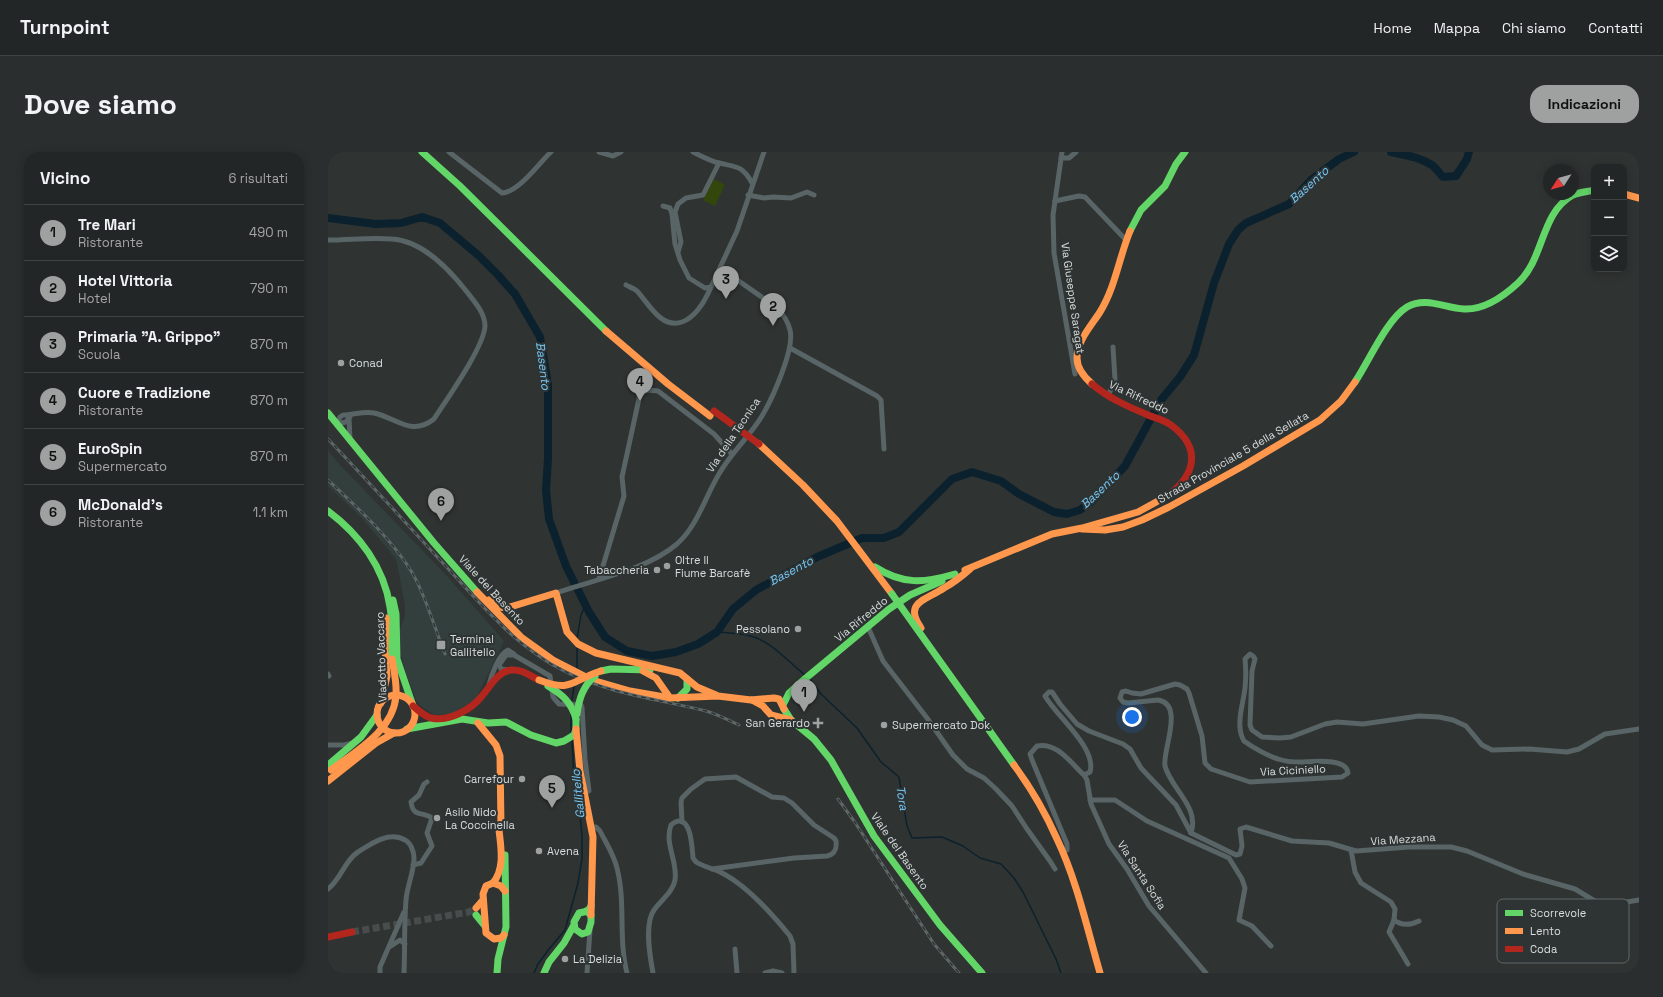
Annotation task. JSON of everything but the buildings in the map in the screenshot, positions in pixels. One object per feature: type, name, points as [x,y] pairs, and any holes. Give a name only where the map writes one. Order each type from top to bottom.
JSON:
[{"type":"main road","points":[[422,152],[460,186],[599,325],[639,360],[757,446],[803,485],[835,523],[958,685],[1018,770],[1037,800],[1058,840],[1074,883],[1100,973]]},
{"type":"main road","points":[[429,152],[464,184],[623,342],[712,413]]},
{"type":"main road","name":"Via Rifreddo","points":[[970,569],[1052,534],[1080,528],[1144,509],[1166,496],[1190,473],[1193,464],[1191,449],[1185,438],[1170,424],[1108,396],[1093,387],[1078,368],[1077,354],[1081,342],[1108,297],[1115,281],[1130,229],[1139,213],[1164,186],[1177,161],[1185,152]]},
{"type":"main road","name":"Strada Provinciale 5 della Sellata","points":[[1080,528],[1090,530],[1112,529],[1130,525],[1145,519],[1218,481],[1318,420],[1334,408],[1347,393],[1370,360],[1393,321],[1402,311],[1416,304],[1428,303],[1441,303],[1465,309],[1472,309],[1480,307],[1506,292],[1519,282],[1531,268],[1538,253],[1546,228],[1558,205],[1570,196],[1591,191]]},
{"type":"main road","points":[[1627,195],[1639,198]]},
{"type":"main road","name":"Viale del Basento","points":[[328,412],[434,543],[504,621],[534,647],[563,666],[592,680],[630,691],[670,698],[718,696],[751,700],[773,699],[789,693]]},
{"type":"main road","points":[[328,512],[346,525],[361,541],[393,598],[395,606],[397,659],[413,706],[414,718],[412,724],[407,729]]},
{"type":"main road","points":[[863,560],[883,572],[896,578],[908,581],[932,581],[970,569]]},
{"type":"main road","points":[[958,685],[947,664],[918,625],[914,614],[915,607],[919,602],[943,589],[970,569]]},
{"type":"main road","name":"Via Rifreddo","points":[[789,693],[868,627],[903,600],[955,574]]},
{"type":"main road","points":[[329,769],[340,756],[370,729],[381,703],[387,676],[385,584],[382,577]]},
{"type":"main road","name":"Viadotto Vaccaro","points":[[329,769],[379,732],[394,708],[396,695],[392,659],[390,607],[385,584]]},
{"type":"main road","points":[[476,590],[483,594],[496,606],[503,608],[501,610],[501,615],[504,621]]},
{"type":"main road","points":[[556,592],[565,628],[572,639],[578,644],[596,653],[661,669]]},
{"type":"main road","name":"Via della Tecnica","points":[[503,608],[512,607],[556,592]]},
{"type":"main road","points":[[890,596],[1014,773],[1042,819],[1053,841],[1069,884],[1094,973]]},
{"type":"main road","points":[[539,680],[555,685],[566,686],[594,673],[611,669],[661,669]]},
{"type":"main road","name":"Viale del Basento","points":[[661,669],[680,673],[697,687],[718,696]]},
{"type":"main road","points":[[381,703],[386,698],[397,695],[406,699],[430,718],[450,717],[466,710],[478,701],[497,677],[510,671],[517,670],[525,672],[567,698],[574,708],[576,719],[578,760],[592,827],[593,846],[591,905],[588,913],[590,929],[585,934],[581,934],[564,943]]},
{"type":"main road","points":[[639,670],[656,678],[670,698]]},
{"type":"main road","points":[[576,719],[581,692],[590,680],[601,672]]},
{"type":"main road","points":[[678,698],[687,689],[687,680]]},
{"type":"main road","points":[[776,716],[781,713],[789,693]]},
{"type":"main road","points":[[766,710],[766,704],[773,699],[782,702],[791,720]]},
{"type":"main road","points":[[751,700],[766,710],[769,714],[791,720]]},
{"type":"main road","points":[[377,715],[380,725],[389,732],[394,733]]},
{"type":"main road","points":[[328,781],[376,742],[394,733],[407,729],[467,719],[478,722],[506,722],[548,741],[556,742],[564,741],[574,735],[576,729]]},
{"type":"main road","name":"Viale del Basento","points":[[791,720],[814,739],[831,760],[874,836],[940,924],[982,973]]},
{"type":"main road","points":[[478,722],[496,745],[500,756],[500,867],[499,875],[493,883],[489,884],[484,889],[486,933],[491,938],[496,948],[498,959]]},
{"type":"main road","points":[[496,973],[506,927],[504,830],[501,826]]},
{"type":"main road","points":[[493,883],[501,886],[505,892]]},
{"type":"main road","points":[[484,900],[476,912],[485,926]]},
{"type":"main road","points":[[544,973],[549,962],[564,943],[574,925],[577,915],[582,911],[588,913]]},
{"type":"main road","points":[[574,925],[574,928],[581,934]]},
{"type":"main road","points":[[329,936],[352,932]]},
{"type":"main road","points":[[491,938],[498,939],[504,935]]},
{"type":"street","points":[[449,152],[502,192],[510,190],[529,176],[551,152]]},
{"type":"street","points":[[599,152],[613,156],[621,152]]},
{"type":"street","points":[[693,152],[707,155],[719,163],[741,168],[752,183]]},
{"type":"street","points":[[626,285],[636,290],[667,323],[672,324],[692,317],[711,287],[737,231],[752,183],[764,152]]},
{"type":"street","name":"Via Giuseppe Saragat","points":[[1075,374],[1054,253],[1053,215],[1062,155],[1068,158],[1076,152]]},
{"type":"street","points":[[678,252],[681,242],[675,212],[678,204],[686,198],[703,195],[719,163]]},
{"type":"street","points":[[748,195],[764,198],[788,198],[807,192],[814,195]]},
{"type":"street","points":[[1055,201],[1079,196],[1085,197],[1126,240]]},
{"type":"street","points":[[663,206],[670,208],[675,244],[689,278],[705,288],[711,287]]},
{"type":"street","points":[[328,240],[393,239],[406,242],[422,249],[441,263],[453,276],[478,307],[484,319],[485,326],[476,351],[434,419],[421,427],[412,427],[400,424],[374,413],[366,412],[350,417],[328,412]]},
{"type":"street","points":[[719,270],[726,272],[776,307],[786,320],[790,330],[790,348],[877,396],[881,400],[884,449]]},
{"type":"street","name":"Via della Tecnica","points":[[556,592],[591,582],[648,561],[676,544],[686,534],[719,474],[732,454],[762,416],[775,389],[790,348]]},
{"type":"street","points":[[1108,396],[1115,380],[1113,348]]},
{"type":"street","points":[[599,579],[624,496],[622,477],[640,394],[647,390],[658,391],[714,434],[732,454]]},
{"type":"street","points":[[337,424],[340,417],[343,415]]},
{"type":"street","points":[[337,424],[346,422],[350,417]]},
{"type":"street","points":[[350,417],[350,440]]},
{"type":"street","points":[[868,627],[883,661],[928,718],[953,755],[967,769],[990,784],[1012,806],[1054,868],[1058,861]]},
{"type":"street","points":[[489,686],[491,677],[503,652],[508,650],[550,676],[553,697],[556,702],[562,705],[579,705],[582,707],[585,759],[589,791],[584,793]]},
{"type":"street","name":"Via Ciciniello","points":[[1191,832],[1194,826],[1189,807],[1165,766],[1171,715],[1168,705],[1163,701],[1158,700],[1128,703],[1123,702],[1120,698],[1122,692],[1146,693],[1175,684],[1183,686],[1189,693],[1202,736],[1206,763],[1211,769],[1250,782],[1342,777],[1348,773],[1348,770],[1345,767],[1323,760],[1298,762],[1278,759],[1244,741],[1241,736],[1240,725],[1245,686],[1245,659],[1250,654],[1255,659],[1252,671],[1250,725],[1256,734],[1268,738],[1291,737],[1325,724],[1336,722],[1363,724],[1419,716],[1453,720],[1466,726],[1482,745],[1492,750],[1529,749],[1567,752],[1579,749],[1605,734],[1639,729]]},
{"type":"street","points":[[510,671],[501,669],[500,665],[506,655],[514,655]]},
{"type":"street","points":[[1067,850],[1067,844],[1030,754],[1037,746],[1044,744],[1056,748],[1084,775],[1090,772],[1092,765],[1090,756],[1083,744],[1050,705],[1045,696],[1049,692],[1052,692],[1077,724],[1089,731],[1130,748],[1141,768],[1176,805],[1191,832]]},
{"type":"street","points":[[329,746],[356,743]]},
{"type":"street","points":[[338,745],[340,756]]},
{"type":"street","name":"Via Santa Sofia","points":[[1084,775],[1087,780],[1090,800],[1109,844],[1127,869],[1149,906],[1206,973]]},
{"type":"street","points":[[712,869],[794,858],[827,856],[835,852],[836,842],[834,838],[814,825],[784,798],[772,797],[736,777],[705,779],[691,789],[682,798],[682,822],[688,828],[693,858],[696,862],[712,869],[724,874],[736,882],[784,928],[790,936],[793,944],[794,973]]},
{"type":"street","points":[[413,865],[421,863],[432,846],[427,834],[432,818],[428,815],[416,812],[413,809],[411,802],[419,795],[424,784],[427,782]]},
{"type":"street","points":[[1090,800],[1115,800],[1148,821],[1229,858]]},
{"type":"street","points":[[653,973],[648,946],[649,932],[653,912],[672,888],[675,881],[675,872],[668,838],[671,825],[682,822]]},
{"type":"street","points":[[592,827],[596,827],[600,831],[617,867],[622,906],[622,943],[627,973]]},
{"type":"street","name":"Via Mezzana","points":[[1191,832],[1233,854],[1240,854],[1240,829],[1246,827],[1292,841],[1330,843],[1360,852],[1409,846],[1451,847],[1468,852],[1523,874],[1574,889],[1591,899]]},
{"type":"street","points":[[328,889],[334,885],[356,853],[382,838],[393,836],[400,837],[409,842],[414,858],[406,899],[404,973]]},
{"type":"street","points":[[1220,846],[1242,879],[1245,888],[1239,920],[1252,926],[1271,946]]},
{"type":"street","points":[[1352,850],[1353,865],[1358,879],[1364,886],[1391,902],[1395,909],[1394,920],[1390,932],[1408,964]]},
{"type":"street","name":"Via Mezzana","points":[[1629,902],[1639,900]]},
{"type":"street","points":[[380,973],[380,967],[406,909]]},
{"type":"street","points":[[1394,920],[1401,924],[1419,921]]},
{"type":"street","points":[[587,973],[590,929]]},
{"type":"street","points":[[581,934],[586,936],[588,942]]},
{"type":"street","points":[[390,946],[400,940],[405,944]]},
{"type":"street","points":[[735,949],[737,973]]},
{"type":"street","points":[[765,973],[773,971],[782,973]]},
{"type":"shaded area","points":[[328,451],[447,576],[504,641],[476,699],[451,714],[434,715],[420,705],[416,700],[404,667],[399,647],[400,629],[405,616],[405,605],[396,559],[361,517],[328,486]]},
{"type":"green space","points":[[714,179],[725,185],[715,206],[703,200]]},
{"type":"waterway","name":"Basento","points":[[328,218],[376,224],[401,223],[422,217],[440,223],[478,255],[515,294],[540,337],[548,385],[548,459],[546,490],[549,519],[566,566],[589,612],[605,637],[627,651],[652,656],[676,652],[698,644],[717,632],[733,609],[756,590],[817,557],[862,538],[884,538],[899,532],[952,479],[972,472],[1001,481],[1019,494],[1054,512],[1067,514],[1080,510],[1092,501],[1125,466],[1161,400],[1180,377],[1194,355],[1214,283],[1229,244],[1238,230],[1246,223],[1289,204],[1311,180],[1339,159],[1354,152]]},
{"type":"waterway","name":"Basento","points":[[1391,152],[1427,162],[1443,177],[1456,176],[1467,159],[1469,152]]},
{"type":"waterway","name":"Gallitello","points":[[577,639],[581,615],[585,606]]},
{"type":"waterway","name":"Tora","points":[[717,632],[735,633],[755,637],[778,651],[805,675]]},
{"type":"waterway","name":"Gallitello","points":[[577,647],[577,669]]},
{"type":"waterway","name":"Tora","points":[[810,679],[821,694],[857,728],[881,762],[899,777],[907,826],[912,838],[942,837],[963,846],[980,858],[1001,864],[1014,878],[1023,892],[1056,959],[1061,973]]},
{"type":"waterway","name":"Gallitello","points":[[572,700],[574,686]]},
{"type":"waterway","name":"Gallitello","points":[[571,714],[571,732]]},
{"type":"waterway","name":"Gallitello","points":[[534,973],[538,964],[565,930],[578,883],[582,859],[582,836],[579,804],[574,776],[572,740]]},
{"type":"tunnel","points":[[352,932],[469,912],[476,908]]},
{"type":"railway","points":[[328,439],[483,607],[513,636],[546,661],[581,679],[616,691],[706,711],[739,725]]},
{"type":"railway","points":[[328,480],[375,525],[397,550],[406,563],[423,595],[445,654]]},
{"type":"railway","points":[[838,799],[934,944],[959,973]]},
{"type":"traffic: fast","points":[[422,152],[460,186],[606,331]]},
{"type":"traffic: fast","points":[[1130,231],[1141,210],[1165,186],[1176,164],[1185,152]]},
{"type":"traffic: fast","points":[[1355,382],[1385,330],[1407,307],[1414,304],[1428,303],[1471,309],[1486,305],[1506,293],[1527,273],[1548,224],[1562,203],[1575,194],[1591,191]]},
{"type":"traffic: fast","points":[[328,413],[434,543],[477,592]]},
{"type":"traffic: fast","points":[[328,511],[360,541],[376,565],[382,578],[387,592],[391,613],[392,659]]},
{"type":"traffic: fast","points":[[875,567],[895,577],[914,581],[933,579],[955,574]]},
{"type":"traffic: fast","points":[[783,705],[789,693],[800,683],[889,609],[910,595],[942,581]]},
{"type":"traffic: fast","points":[[892,594],[1014,765]]},
{"type":"traffic: fast","points":[[393,600],[396,614],[397,659],[413,706]]},
{"type":"traffic: fast","points":[[601,671],[611,669],[650,670]]},
{"type":"traffic: fast","points":[[577,714],[582,693],[587,684],[595,676]]},
{"type":"traffic: fast","points":[[678,698],[687,689],[687,679]]},
{"type":"traffic: fast","points":[[548,686],[569,703],[576,719]]},
{"type":"traffic: fast","points":[[784,709],[791,720],[814,739],[831,760],[874,836],[940,925],[982,973]]},
{"type":"traffic: fast","points":[[328,765],[361,737],[377,715]]},
{"type":"traffic: fast","points":[[407,729],[462,719],[488,723],[506,722],[531,735],[556,743],[564,741],[574,735],[576,729],[576,719]]},
{"type":"traffic: fast","points":[[497,973],[498,959],[506,927],[505,855]]},
{"type":"traffic: fast","points":[[586,911],[591,915],[591,922],[588,932],[582,934],[575,929],[574,922],[579,913],[588,911],[591,906]]},
{"type":"traffic: fast","points":[[476,915],[485,926]]},
{"type":"traffic: fast","points":[[544,973],[549,962],[564,943],[574,925]]},
{"type":"traffic: slow","points":[[1627,195],[1639,198]]},
{"type":"traffic: slow","points":[[1092,384],[1084,376],[1077,362],[1079,346],[1105,303],[1130,231]]},
{"type":"traffic: slow","points":[[606,331],[668,384],[710,416]]},
{"type":"traffic: slow","points":[[1082,529],[1105,530],[1123,527],[1169,507],[1243,466],[1320,420],[1341,401],[1355,382]]},
{"type":"traffic: slow","points":[[759,444],[803,485],[837,521],[892,594]]},
{"type":"traffic: slow","points":[[965,570],[1052,534],[1082,528],[1138,512],[1167,496]]},
{"type":"traffic: slow","points":[[921,628],[914,612],[919,603],[951,584],[970,569]]},
{"type":"traffic: slow","points":[[477,592],[521,637],[553,660],[592,680],[630,691],[670,698],[718,696],[751,700],[774,698],[779,699],[784,709]]},
{"type":"traffic: slow","points":[[489,600],[499,607],[507,608],[556,593],[567,632],[578,644],[596,653],[680,673],[697,687],[716,695]]},
{"type":"traffic: slow","points":[[381,703],[387,676],[385,650],[386,618]]},
{"type":"traffic: slow","points":[[331,770],[372,739],[388,720],[396,696],[396,682],[392,659]]},
{"type":"traffic: slow","points":[[539,680],[550,684],[572,684],[601,671]]},
{"type":"traffic: slow","points":[[643,671],[656,678],[670,698]]},
{"type":"traffic: slow","points":[[396,695],[409,701],[415,714],[409,727],[396,733],[383,727],[377,714],[383,701],[396,695]]},
{"type":"traffic: slow","points":[[752,700],[763,706],[771,715],[791,720]]},
{"type":"traffic: slow","points":[[478,723],[496,745],[500,756],[501,826],[499,830],[501,864],[497,877],[493,883]]},
{"type":"traffic: slow","points":[[576,729],[580,771],[593,837],[591,915]]},
{"type":"traffic: slow","points":[[328,781],[376,743],[394,733]]},
{"type":"traffic: slow","points":[[1014,765],[1043,811],[1064,855],[1081,905],[1100,973]]},
{"type":"traffic: slow","points":[[504,935],[501,938],[494,939],[486,933],[483,894],[486,886],[493,883],[501,886],[505,891]]},
{"type":"traffic: slow","points":[[476,908],[483,900]]},
{"type":"traffic: jam","points":[[1092,384],[1119,402],[1168,423],[1181,434],[1188,443],[1192,461],[1189,470],[1177,488],[1167,496]]},
{"type":"traffic: jam","points":[[714,411],[759,444]]},
{"type":"traffic: jam","points":[[413,706],[428,717],[438,719],[445,718],[459,714],[472,706],[494,680],[506,671],[519,671],[539,680]]},
{"type":"traffic: jam","points":[[328,937],[352,932]]},
{"type":"place","name":"Primaria \"A. Grippo\"","points":[[726,299]]},
{"type":"place","name":"Hotel Vittoria","points":[[773,326]]},
{"type":"place","name":"Conad","points":[[341,363]]},
{"type":"place","name":"Cuore e Tradizione","points":[[640,401]]},
{"type":"place","name":"McDonald's","points":[[441,521]]},
{"type":"place","name":"Oltre Il Fiume Barcafè","points":[[667,566]]},
{"type":"place","name":"Tabaccheria","points":[[657,570]]},
{"type":"place","name":"Pessolano","points":[[798,629]]},
{"type":"place","name":"Terminal Gallitello","points":[[441,645]]},
{"type":"place","name":"Tre Mari","points":[[804,712]]},
{"type":"place","name":"San Gerardo","points":[[818,723]]},
{"type":"place","name":"Supermercato Dok","points":[[884,725]]},
{"type":"place","name":"Carrefour","points":[[522,779]]},
{"type":"place","name":"EuroSpin","points":[[552,808]]},
{"type":"place","name":"Asilo Nido La Coccinella","points":[[437,818]]},
{"type":"place","name":"Avena","points":[[539,851]]},
{"type":"place","name":"La Delizia","points":[[565,959]]}]
